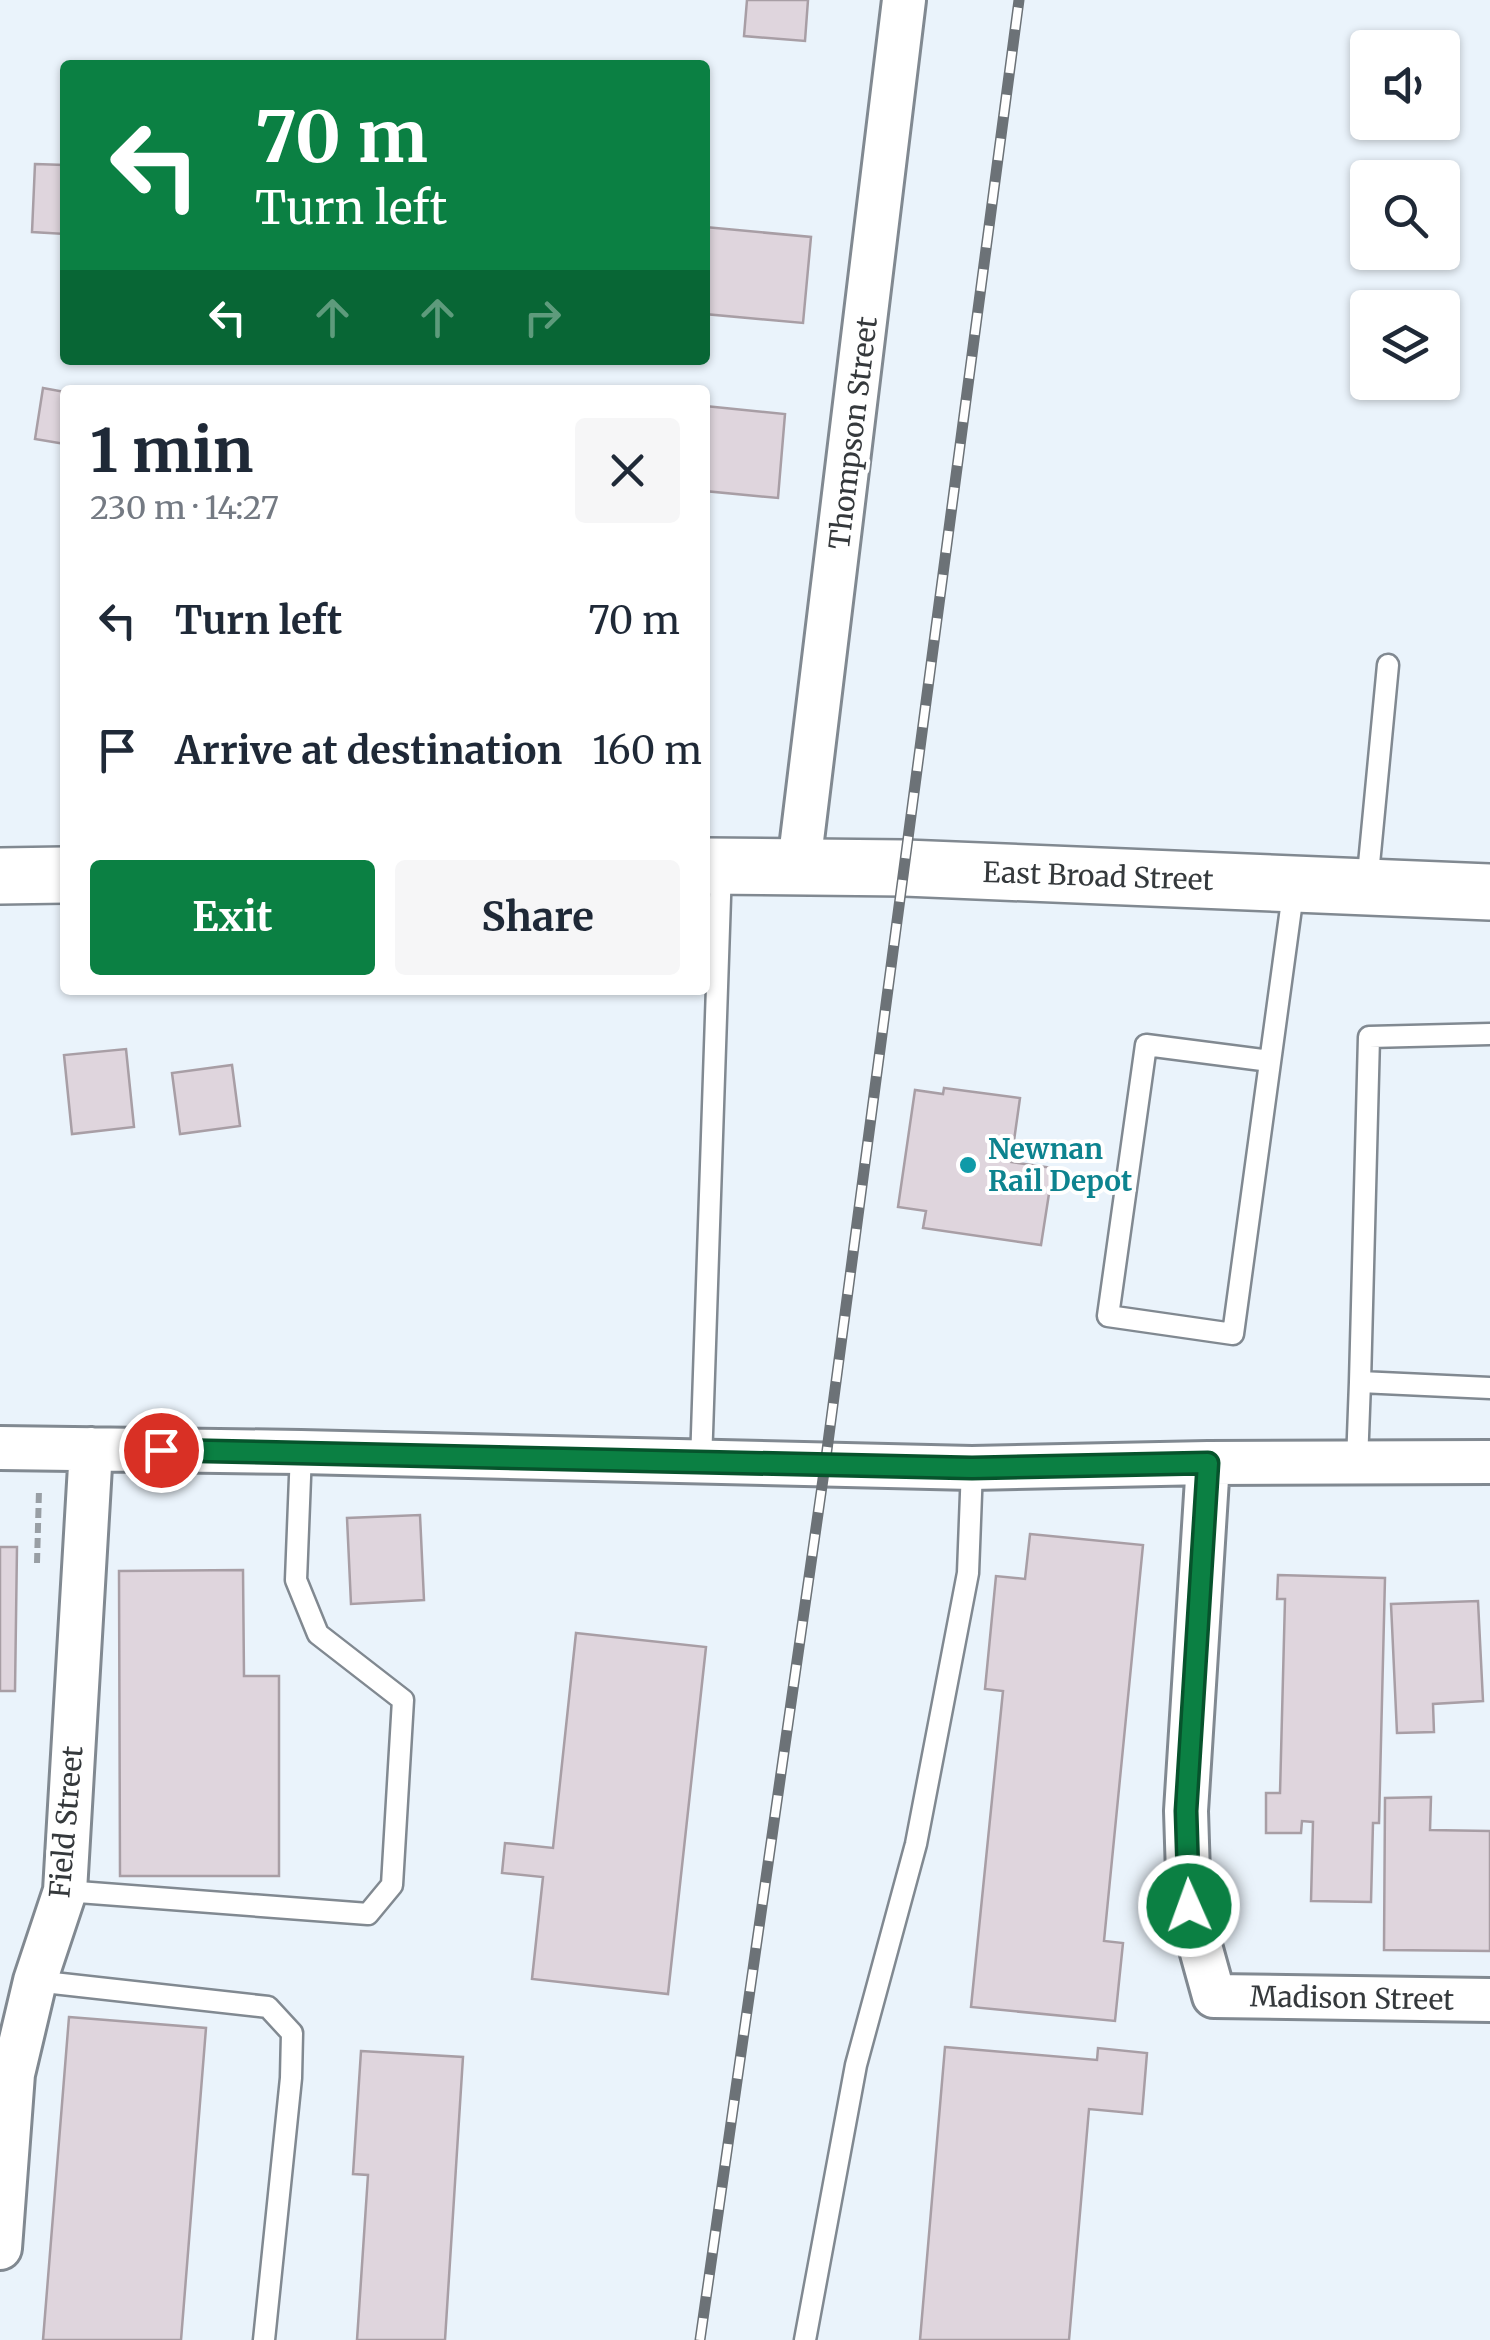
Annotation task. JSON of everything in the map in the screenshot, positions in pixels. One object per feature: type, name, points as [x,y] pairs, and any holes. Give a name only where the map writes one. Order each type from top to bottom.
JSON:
[{"type":"street","name":"Thompson Street","points":[[800,865],[904,0]]},
{"type":"street","name":"East Broad Street","points":[[713,866],[800,865],[1490,892]]},
{"type":"street","points":[[0,876],[60,875]]},
{"type":"street","points":[[0,1448],[972,1468],[1490,1462]]},
{"type":"street","name":"Field Street","points":[[0,2248],[13,2074],[64,1890],[91,1450]]},
{"type":"street","name":"Madison Street","points":[[1208,1463],[1186,1811],[1189,1906],[1214,1996],[1490,2000]]},
{"type":"lane","points":[[1367,887],[1388,665]]},
{"type":"lane","points":[[700,1463],[713,866]]},
{"type":"lane","points":[[1270,1060],[1146,1045],[1108,1316],[1233,1334],[1294,884]]},
{"type":"lane","points":[[1357,1463],[1369,1038],[1490,1034]]},
{"type":"lane","points":[[1360,1382],[1490,1388]]},
{"type":"lane","points":[[64,1890],[368,1914],[392,1885],[403,1700],[318,1634],[296,1580],[301,1452]]},
{"type":"lane","points":[[805,2340],[856,2065],[916,1844],[961,1612],[968,1573],[972,1468]]},
{"type":"lane","points":[[36,1982],[268,2007],[292,2033],[291,2078],[264,2340]]},
{"type":"building","points":[[747,0],[808,0],[805,41],[744,36]]},
{"type":"building","points":[[35,164],[60,165],[60,234],[32,232]]},
{"type":"building","points":[[710,227],[811,237],[803,323],[710,314]]},
{"type":"building","points":[[43,388],[60,391],[60,443],[35,439]]},
{"type":"building","points":[[710,406],[785,414],[778,498],[710,491]]},
{"type":"building","points":[[126,1049],[134,1127],[72,1134],[64,1055]]},
{"type":"building","points":[[232,1065],[240,1126],[180,1134],[172,1073]]},
{"type":"building","name":"Newnan Rail Depot","points":[[944,1088],[1020,1098],[1011,1162],[1053,1168],[1041,1245],[923,1228],[926,1211],[898,1207],[915,1090],[943,1094]]},
{"type":"building","points":[[420,1515],[424,1600],[351,1604],[347,1518]]},
{"type":"building","points":[[1030,1534],[1143,1545],[1104,1941],[1123,1943],[1115,2021],[971,2007],[1003,1691],[985,1689],[996,1576],[1025,1579]]},
{"type":"building","points":[[0,1547],[17,1547],[15,1691],[0,1691]]},
{"type":"building","points":[[243,1570],[244,1676],[279,1676],[279,1876],[120,1876],[119,1571]]},
{"type":"building","points":[[1278,1575],[1385,1578],[1379,1823],[1373,1823],[1371,1902],[1311,1901],[1313,1822],[1302,1821],[1301,1833],[1266,1833],[1266,1793],[1280,1793],[1285,1599],[1277,1599]]},
{"type":"building","points":[[1478,1601],[1483,1701],[1433,1704],[1434,1732],[1397,1733],[1391,1604]]},
{"type":"building","points":[[576,1633],[706,1647],[668,1994],[532,1979],[543,1877],[502,1873],[505,1843],[553,1848]]},
{"type":"building","points":[[1431,1797],[1430,1830],[1490,1831],[1490,1951],[1384,1950],[1385,1798]]},
{"type":"building","points":[[69,2017],[206,2028],[181,2340],[43,2340]]},
{"type":"building","points":[[945,2047],[1097,2060],[1098,2048],[1147,2053],[1142,2114],[1089,2109],[1069,2340],[920,2340]]},
{"type":"building","points":[[361,2051],[463,2057],[445,2340],[357,2340],[368,2175],[353,2174]]},
{"type":"railway","points":[[700,2340],[825,1465],[1019,0]]},
{"type":"place","name":"Newnan Rail Depot","points":[[968,1165]]},
{"type":"route","points":[[161,1450],[972,1468],[1208,1463],[1186,1811],[1189,1906]]}]
